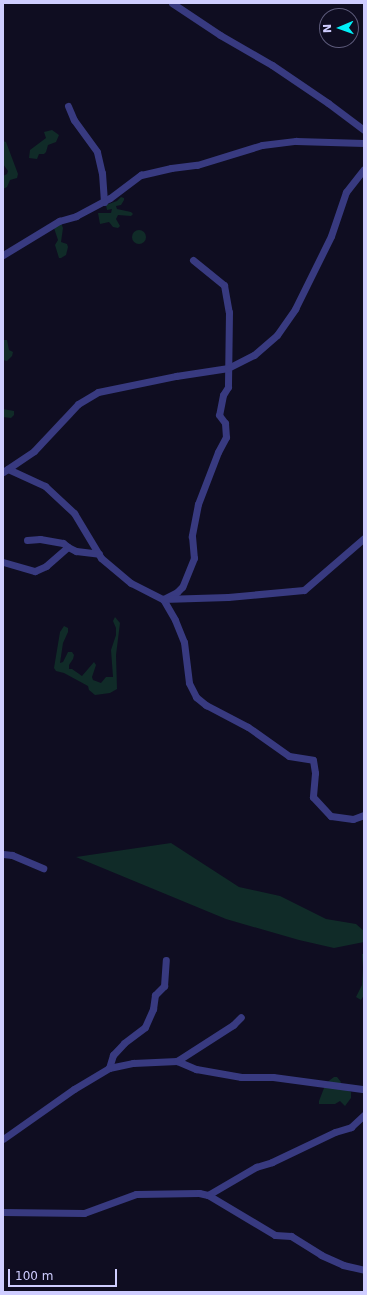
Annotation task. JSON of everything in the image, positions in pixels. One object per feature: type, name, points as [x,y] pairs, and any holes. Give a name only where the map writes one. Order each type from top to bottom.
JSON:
[{"type":"street","points":[[172,3],[220,35],[272,65],[328,103],[364,130]]},
{"type":"street","points":[[68,106],[74,120],[97,152],[102,173],[104,202]]},
{"type":"street","points":[[3,255],[59,221],[76,216],[104,202],[141,175],[171,168],[197,165],[262,146],[296,141],[364,143]]},
{"type":"street","points":[[5,471],[34,451],[78,404],[98,392],[176,376],[228,368],[254,355],[277,335],[295,309],[331,236],[346,192],[364,169]]},
{"type":"street","points":[[163,599],[177,592],[182,587],[194,558],[192,536],[198,504],[218,452],[226,437],[225,423],[219,415],[223,395],[228,387],[229,312],[224,285],[194,260]]},
{"type":"street","points":[[5,471],[45,486],[74,513],[99,554],[131,583],[163,599],[193,599],[304,590],[364,538]]},
{"type":"street","points":[[27,540],[40,539],[63,543],[76,551],[99,554]]},
{"type":"street","points":[[3,562],[34,571],[46,566],[68,547]]},
{"type":"street","points":[[163,599],[175,620],[184,642],[189,683],[196,697],[206,705],[248,727],[289,756],[313,760],[315,773],[313,797],[331,816],[353,819],[364,815]]},
{"type":"street","points":[[3,854],[12,855],[43,868]]},
{"type":"street","points":[[110,1068],[114,1055],[124,1043],[145,1027],[153,1009],[155,996],[164,986],[166,960]]},
{"type":"street","points":[[177,1061],[233,1026],[241,1017]]},
{"type":"street","points":[[3,1139],[74,1089],[110,1068],[133,1063],[177,1061],[196,1069],[241,1077],[273,1078],[362,1089]]},
{"type":"street","points":[[208,1195],[256,1167],[272,1162],[335,1132],[351,1127],[364,1115]]},
{"type":"street","points":[[3,1212],[84,1213],[136,1194],[189,1192],[208,1195],[275,1235],[291,1236],[343,1265],[364,1270]]},
{"type":"green space","points":[[52,130],[59,135],[56,142],[48,145],[46,152],[44,154],[39,154],[37,159],[29,158],[30,150],[46,138],[44,132]]},
{"type":"green space","points":[[3,141],[6,142],[18,174],[17,178],[10,180],[7,187],[3,189],[3,176],[7,174],[8,171],[3,164]]},
{"type":"green space","points":[[121,197],[124,198],[124,200],[121,205],[116,206],[117,209],[131,212],[133,214],[131,216],[118,215],[116,219],[120,226],[118,228],[113,227],[109,222],[100,224],[98,213],[111,213],[112,209],[107,210],[106,205],[117,201]]},
{"type":"green space","points":[[61,223],[63,228],[61,242],[67,244],[68,247],[66,255],[59,258],[55,245],[58,240],[54,226]]},
{"type":"green space","points":[[139,230],[144,232],[146,237],[144,242],[139,244],[134,242],[132,237],[134,232]]},
{"type":"green space","points":[[3,340],[7,340],[9,350],[13,352],[12,356],[7,361],[3,360]]},
{"type":"green space","points":[[3,409],[14,411],[14,415],[11,418],[3,417]]},
{"type":"green space","points":[[115,617],[120,623],[116,655],[117,689],[110,693],[95,695],[89,690],[88,686],[64,673],[56,671],[54,668],[60,632],[64,626],[68,628],[68,632],[63,643],[60,663],[63,662],[68,652],[72,652],[74,655],[69,665],[69,669],[72,669],[82,676],[94,662],[96,665],[92,677],[93,680],[101,683],[106,677],[113,677],[111,650],[116,635],[116,628],[113,621]]},
{"type":"green space","points":[[171,843],[239,887],[280,896],[326,919],[356,924],[364,931],[364,942],[334,948],[299,940],[226,919],[76,857]]},
{"type":"green space","points":[[362,954],[364,954],[364,995],[361,1000],[356,997],[362,985]]},
{"type":"green space","points":[[334,1077],[337,1077],[341,1082],[339,1090],[351,1092],[351,1098],[345,1106],[340,1101],[335,1104],[319,1104],[326,1083]]}]
